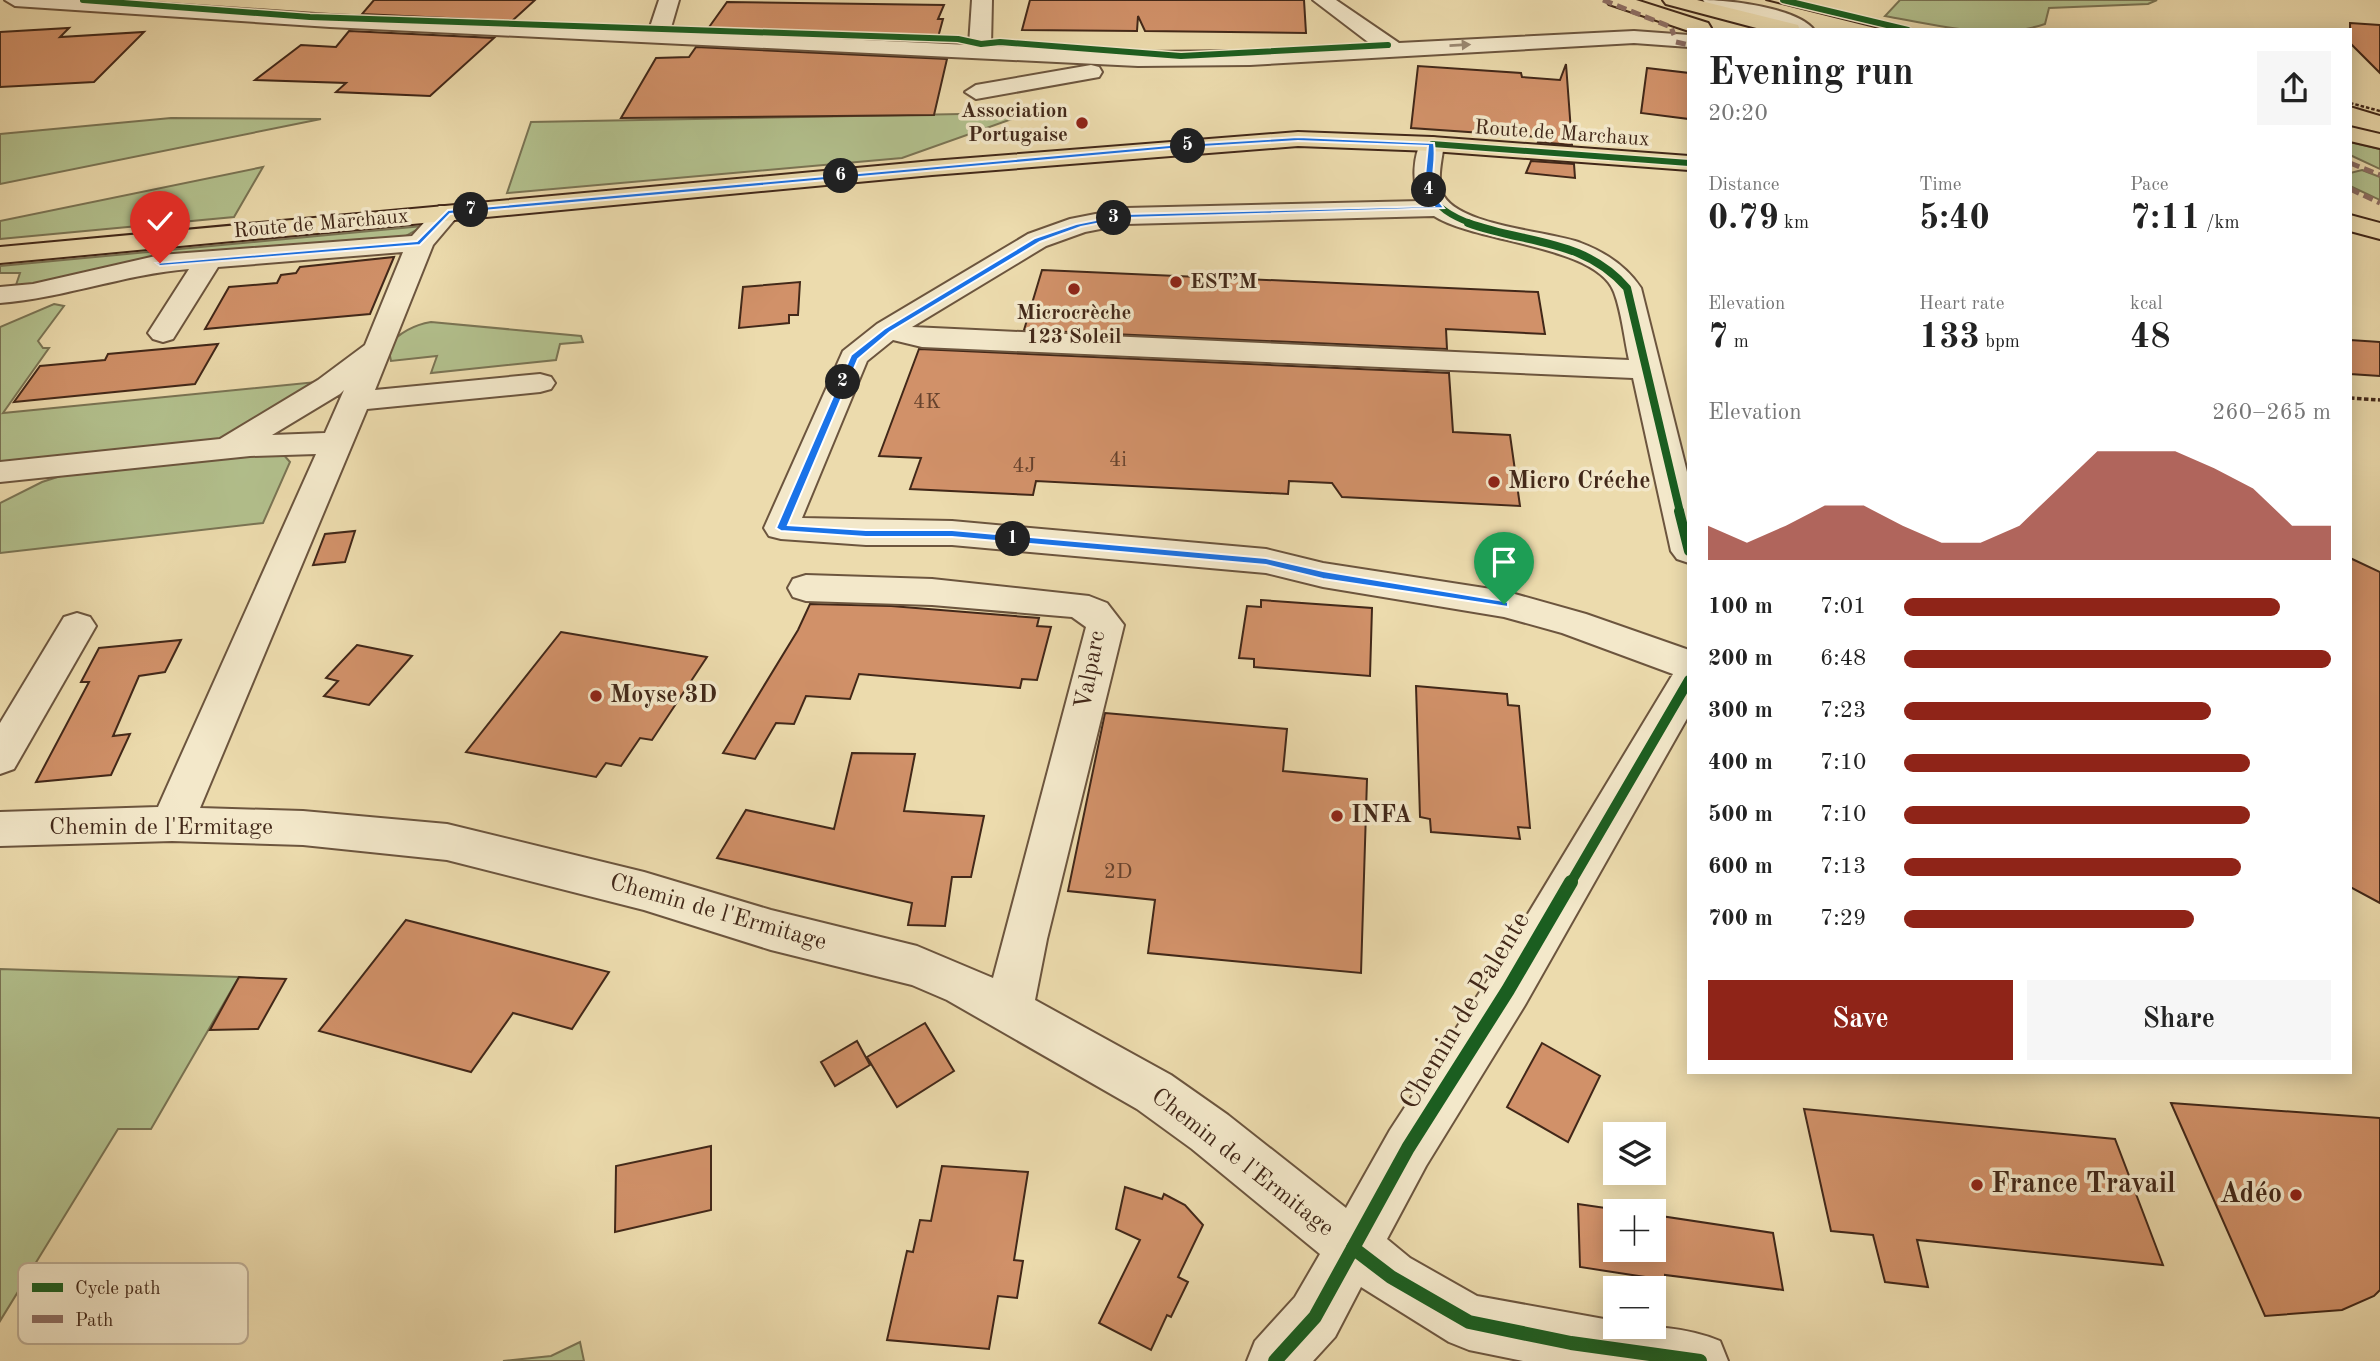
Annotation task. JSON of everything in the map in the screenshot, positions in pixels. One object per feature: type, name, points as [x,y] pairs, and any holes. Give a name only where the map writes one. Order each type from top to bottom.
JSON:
[{"type":"main road","points":[[1616,0],[1701,28]]},
{"type":"main road","points":[[1640,0],[1747,28]]},
{"type":"main road","points":[[1673,0],[1782,28]]},
{"type":"main road","points":[[2352,125],[2380,132]]},
{"type":"main road","points":[[2352,135],[2380,144]]},
{"type":"main road","name":"Route de Marchaux","points":[[0,255],[434,227],[1170,147],[1298,139],[1432,144],[1687,163]]},
{"type":"main road","points":[[2352,139],[2380,144]]},
{"type":"main road","points":[[2352,206],[2380,213]]},
{"type":"main road","points":[[2352,222],[2380,229]]},
{"type":"street","points":[[15,0],[163,6],[250,17],[1166,58],[1250,58],[1391,48],[1634,37],[1687,41]]},
{"type":"street","points":[[658,35],[669,0]]},
{"type":"street","points":[[980,51],[982,0]]},
{"type":"street","points":[[1323,0],[1391,48]]},
{"type":"street","points":[[1713,0],[1800,28]]},
{"type":"street","points":[[136,22],[163,6]]},
{"type":"street","points":[[0,16],[136,22],[286,37]]},
{"type":"street","points":[[228,30],[250,17]]},
{"type":"street","points":[[976,92],[1166,58]]},
{"type":"street","points":[[1432,144],[1428,186],[1431,197],[1440,208]]},
{"type":"street","points":[[1687,538],[1627,288],[1618,276],[1589,255],[1565,245],[1486,228],[1440,208],[1180,212],[1126,216],[1079,225],[1037,240],[887,330],[854,357],[781,528],[866,533],[952,533],[1266,561],[1323,575],[1504,604],[1573,623],[1687,664]]},
{"type":"street","points":[[0,296],[68,285],[160,263],[209,259],[434,227]]},
{"type":"street","points":[[172,824],[378,348],[434,227]]},
{"type":"street","points":[[163,333],[209,259]]},
{"type":"street","points":[[0,320],[68,285]]},
{"type":"street","points":[[887,330],[922,338],[1647,370]]},
{"type":"street","points":[[228,449],[329,387],[378,348]]},
{"type":"street","points":[[355,401],[540,383]]},
{"type":"street","points":[[0,472],[228,449],[338,443]]},
{"type":"street","points":[[0,497],[55,466]]},
{"type":"street","name":"Valparc","points":[[806,588],[932,592],[1076,605],[1094,612],[1104,625],[1024,939],[1009,1011]]},
{"type":"street","points":[[0,758],[77,626]]},
{"type":"street","name":"Chemin de Palente","points":[[1275,1361],[1315,1317],[1408,1148],[1508,990],[1687,683]]},
{"type":"street","name":"Chemin de l'Ermitage","points":[[0,828],[172,824],[303,828],[447,842],[644,891],[771,930],[916,966],[964,985],[1154,1093],[1210,1132],[1391,1277],[1469,1322],[1575,1352],[1700,1361]]},
{"type":"path","points":[[2352,104],[2380,111]]},
{"type":"path","points":[[2352,398],[2380,400]]},
{"type":"green space","points":[[1900,0],[2157,0],[2148,4],[2049,8],[2045,24],[2030,28],[1951,28],[1885,16]]},
{"type":"green space","points":[[1014,113],[1012,119],[902,158],[507,193],[531,122]]},
{"type":"green space","points":[[171,118],[321,119],[0,184],[0,134]]},
{"type":"green space","points":[[2352,142],[2380,149],[2380,169],[2352,156]]},
{"type":"green space","points":[[263,167],[234,217],[0,239],[0,221]]},
{"type":"green space","points":[[2362,170],[2380,177],[2380,200],[2352,187],[2352,172]]},
{"type":"green space","points":[[423,226],[404,237],[15,288],[20,273],[0,273],[0,266]]},
{"type":"green space","points":[[54,304],[64,306],[38,341],[43,348],[49,348],[3,413],[327,381],[236,434],[205,444],[0,466],[0,327]]},
{"type":"green space","points":[[431,322],[581,336],[583,342],[560,344],[556,360],[431,373],[437,356],[391,361],[388,346],[393,341],[407,330]]},
{"type":"green space","points":[[282,453],[290,462],[263,523],[0,553],[0,503],[42,482],[76,471]]},
{"type":"green space","points":[[0,969],[239,977],[151,1129],[118,1129],[36,1263],[18,1263],[18,1292],[0,1321]]},
{"type":"green space","points":[[580,1342],[584,1361],[503,1361],[551,1356]]},
{"type":"building","points":[[374,0],[535,0],[512,21],[362,14]]},
{"type":"building","points":[[1030,0],[1304,0],[1306,33],[1145,31],[1138,16],[1137,31],[1022,30]]},
{"type":"building","points":[[727,2],[944,5],[938,19],[943,19],[937,41],[707,30]]},
{"type":"building","points":[[2350,23],[2380,25],[2380,73],[2352,45]]},
{"type":"building","points":[[69,28],[60,37],[144,32],[94,82],[0,87],[0,32]]},
{"type":"building","points":[[349,31],[494,38],[430,96],[336,92],[346,83],[255,80],[301,45],[336,47]]},
{"type":"building","points":[[696,47],[947,59],[934,115],[621,118],[656,58],[689,57]]},
{"type":"building","points":[[1566,64],[1572,145],[1538,142],[1540,137],[1411,128],[1418,66],[1521,73],[1522,77],[1560,80]]},
{"type":"building","points":[[1647,68],[1687,73],[1687,119],[1641,113]]},
{"type":"building","points":[[1531,161],[1574,164],[1575,178],[1526,173]]},
{"type":"building","points":[[394,257],[370,314],[205,329],[229,287],[277,283],[281,275],[296,273],[300,267]]},
{"type":"building","points":[[1042,270],[1538,292],[1545,334],[1446,329],[1447,349],[1024,330]]},
{"type":"building","points":[[800,282],[798,315],[789,315],[789,323],[739,328],[743,287]]},
{"type":"building","points":[[2352,340],[2380,342],[2380,376],[2352,374]]},
{"type":"building","points":[[218,344],[195,384],[14,402],[40,366],[105,360],[108,354]]},
{"type":"building","points":[[919,349],[1449,373],[1453,432],[1510,435],[1520,506],[1342,497],[1332,483],[1289,481],[1288,494],[1036,481],[1033,495],[910,489],[921,458],[879,456]]},
{"type":"building","points":[[355,531],[345,562],[313,565],[325,534]]},
{"type":"building","points":[[2352,559],[2380,572],[2380,903],[2352,888]]},
{"type":"building","points":[[1261,600],[1372,608],[1370,676],[1254,667],[1254,659],[1239,658],[1247,606],[1261,607]]},
{"type":"building","points":[[810,604],[891,606],[1039,618],[1037,626],[1051,627],[1037,680],[1022,679],[1020,688],[859,674],[850,699],[806,696],[794,724],[776,723],[755,759],[723,753],[798,630]]},
{"type":"building","name":"Moyse 3D","points":[[561,632],[707,657],[652,740],[640,738],[621,766],[606,763],[596,777],[466,752]]},
{"type":"building","points":[[181,640],[165,672],[139,676],[113,736],[130,734],[111,775],[36,782],[89,682],[81,682],[99,648]]},
{"type":"building","points":[[357,645],[412,656],[369,705],[324,696],[338,681],[326,678]]},
{"type":"building","points":[[1416,686],[1507,694],[1508,705],[1519,706],[1530,828],[1518,827],[1520,839],[1431,832],[1430,819],[1420,817]]},
{"type":"building","points":[[1105,713],[1287,729],[1283,771],[1367,779],[1361,973],[1148,953],[1155,900],[1068,891]]},
{"type":"building","points":[[852,753],[915,754],[904,811],[984,816],[971,877],[952,877],[945,926],[908,925],[912,903],[717,858],[746,810],[834,829]]},
{"type":"building","points":[[406,920],[609,972],[572,1029],[513,1013],[471,1072],[319,1031]]},
{"type":"building","points":[[239,977],[286,979],[258,1029],[210,1030]]},
{"type":"building","points":[[925,1023],[954,1071],[897,1107],[867,1057]]},
{"type":"building","points":[[857,1041],[870,1065],[835,1086],[821,1062]]},
{"type":"building","points":[[1542,1043],[1600,1076],[1568,1142],[1507,1107]]},
{"type":"building","name":"Adéo","points":[[2171,1103],[2380,1118],[2380,1290],[2374,1296],[2342,1310],[2265,1316]]},
{"type":"building","name":"France Travail","points":[[1804,1109],[2115,1139],[2163,1265],[1917,1240],[1928,1287],[1885,1282],[1873,1235],[1831,1231]]},
{"type":"building","points":[[711,1146],[711,1210],[615,1232],[616,1166]]},
{"type":"building","points":[[942,1166],[1028,1172],[1014,1260],[1023,1261],[1017,1298],[998,1296],[989,1349],[887,1340],[907,1251],[913,1252],[920,1220],[931,1221]]},
{"type":"building","points":[[1125,1187],[1162,1199],[1164,1194],[1185,1205],[1203,1225],[1178,1277],[1188,1282],[1171,1317],[1167,1315],[1151,1350],[1099,1323],[1140,1240],[1116,1229]]},
{"type":"building","points":[[1578,1204],[1603,1208],[1603,1262],[1666,1262],[1666,1217],[1773,1233],[1783,1290],[1665,1275],[1639,1276],[1580,1267]]},
{"type":"tram line","points":[[1766,0],[1879,28]]},
{"type":"tram line","points":[[2352,107],[2380,115]]},
{"type":"marked path","points":[[1603,0],[1671,27],[1674,35]]},
{"type":"marked path","points":[[1676,42],[1687,45]]},
{"type":"marked path","points":[[2352,164],[2380,175]]},
{"type":"marked path","points":[[2352,190],[2380,203]]},
{"type":"cycle path","points":[[83,0],[310,17],[958,39],[981,44],[1000,42],[1181,56],[1388,45]]},
{"type":"cycle path","points":[[1783,0],[1900,28]]},
{"type":"cycle path","points":[[1687,163],[1432,144],[1427,178],[1431,197],[1440,208],[1454,217],[1492,230],[1574,249],[1607,268],[1627,288],[1687,543]]},
{"type":"cycle path","points":[[1275,1361],[1315,1317],[1408,1148],[1508,990],[1687,683]]},
{"type":"cycle path","points":[[1353,1248],[1391,1277],[1469,1322],[1571,1343],[1700,1361]]},
{"type":"place","name":"Association Portugaise","points":[[1082,123]]},
{"type":"place","name":"EST’M","points":[[1176,282]]},
{"type":"place","name":"Microcrèche 123 Soleil","points":[[1074,289]]},
{"type":"place","name":"Micro Créche","points":[[1494,482]]},
{"type":"place","name":"Moyse 3D","points":[[596,696]]},
{"type":"place","name":"INFA","points":[[1337,816]]},
{"type":"place","name":"France Travail","points":[[1977,1185]]},
{"type":"place","name":"Adéo","points":[[2296,1195]]},
{"type":"route","points":[[160,263],[420,243],[448,212],[1170,147],[1298,139],[1432,144],[1428,186],[1431,197],[1440,208],[1180,212],[1126,216],[1079,225],[1037,240],[887,330],[854,357],[781,528],[866,533],[952,533],[1266,561],[1323,575],[1443,592],[1504,604]]}]
